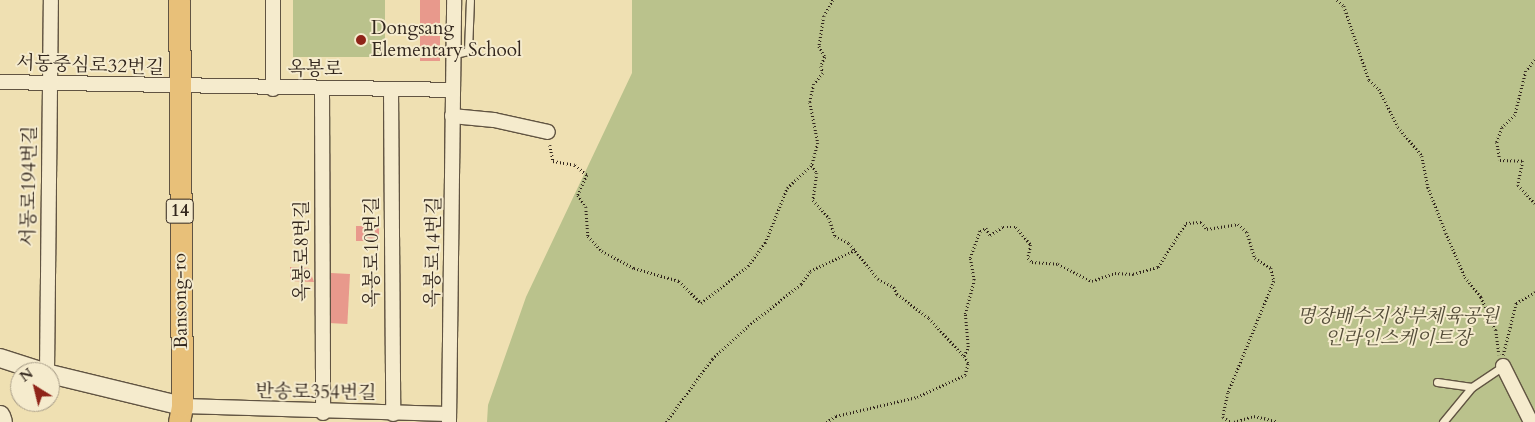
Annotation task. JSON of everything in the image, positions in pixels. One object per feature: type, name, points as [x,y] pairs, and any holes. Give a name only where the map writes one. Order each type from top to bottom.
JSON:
[{"type":"main road","name":"Bansong-ro","points":[[179,0],[180,414]]},
{"type":"main road","points":[[0,416],[2,422]]},
{"type":"street","name":"서동로194번길","points":[[47,362],[51,0]]},
{"type":"street","points":[[273,0],[273,88]]},
{"type":"street","name":"옥봉로14번길","points":[[449,418],[454,217],[452,90],[455,54],[454,0]]},
{"type":"street","name":"서동중심로32번길","points":[[0,82],[179,88]]},
{"type":"street","name":"옥봉로","points":[[179,88],[452,90]]},
{"type":"street","name":"옥봉로8번길","points":[[322,89],[323,417]]},
{"type":"street","name":"옥봉로10번길","points":[[391,90],[393,414]]},
{"type":"street","points":[[452,116],[494,120],[548,132]]},
{"type":"street","points":[[0,358],[13,362]]},
{"type":"street","points":[[1503,366],[1531,422]]},
{"type":"street","points":[[60,377],[180,414]]},
{"type":"street","name":"반송로354번길","points":[[180,414],[323,417],[393,414],[427,418],[449,418]]},
{"type":"lane","points":[[455,54],[468,51],[470,0]]},
{"type":"lane","points":[[1443,422],[1472,387],[1503,366]]},
{"type":"lane","points":[[1437,382],[1472,387]]},
{"type":"path","points":[[548,132],[553,161],[575,165],[587,175],[578,194],[586,207],[588,236],[615,259],[679,281],[701,304],[748,266],[765,243],[787,188],[812,165],[818,143],[810,102],[814,84],[823,73],[821,66],[825,57],[819,46],[824,16],[834,0]]},
{"type":"path","points":[[1337,0],[1344,6],[1369,80],[1422,156],[1428,186],[1446,233],[1465,277],[1481,297],[1496,330],[1503,366]]},
{"type":"path","points":[[1535,60],[1526,71],[1514,115],[1502,128],[1497,142],[1500,160],[1523,161],[1518,185],[1535,203]]},
{"type":"path","points":[[812,165],[817,173],[812,194],[815,206],[824,210],[834,236],[855,250],[878,279],[913,302],[964,356],[968,364],[965,375],[917,397],[836,416],[826,422]]},
{"type":"path","points":[[964,356],[968,347],[965,314],[974,280],[970,258],[980,230],[986,228],[990,235],[1003,227],[1016,227],[1031,245],[1028,258],[1032,262],[1058,264],[1092,281],[1115,273],[1133,274],[1158,267],[1186,223],[1201,222],[1207,229],[1238,224],[1247,232],[1255,258],[1271,268],[1274,281],[1228,393],[1224,417],[1232,422],[1254,416],[1276,421]]},
{"type":"path","points":[[666,422],[712,359],[748,326],[800,284],[810,270],[855,250]]},
{"type":"path","points":[[1503,366],[1516,304],[1535,292]]},
{"type":"green space","points":[[293,0],[385,0],[385,57],[293,57]]},
{"type":"green space","name":"명장배수지상부체육공원 인라인스케이트장","points":[[632,0],[1535,0],[1535,422],[487,422],[488,405],[526,297],[632,73]]},
{"type":"building","points":[[420,0],[440,0],[440,61],[420,61]]},
{"type":"building","points":[[356,226],[379,226],[379,241],[356,241]]},
{"type":"building","points":[[290,267],[309,268],[314,282],[290,281]]},
{"type":"building","points":[[331,273],[350,274],[347,324],[328,323]]},
{"type":"place","name":"Dongsang Elementary School","points":[[361,40]]}]
